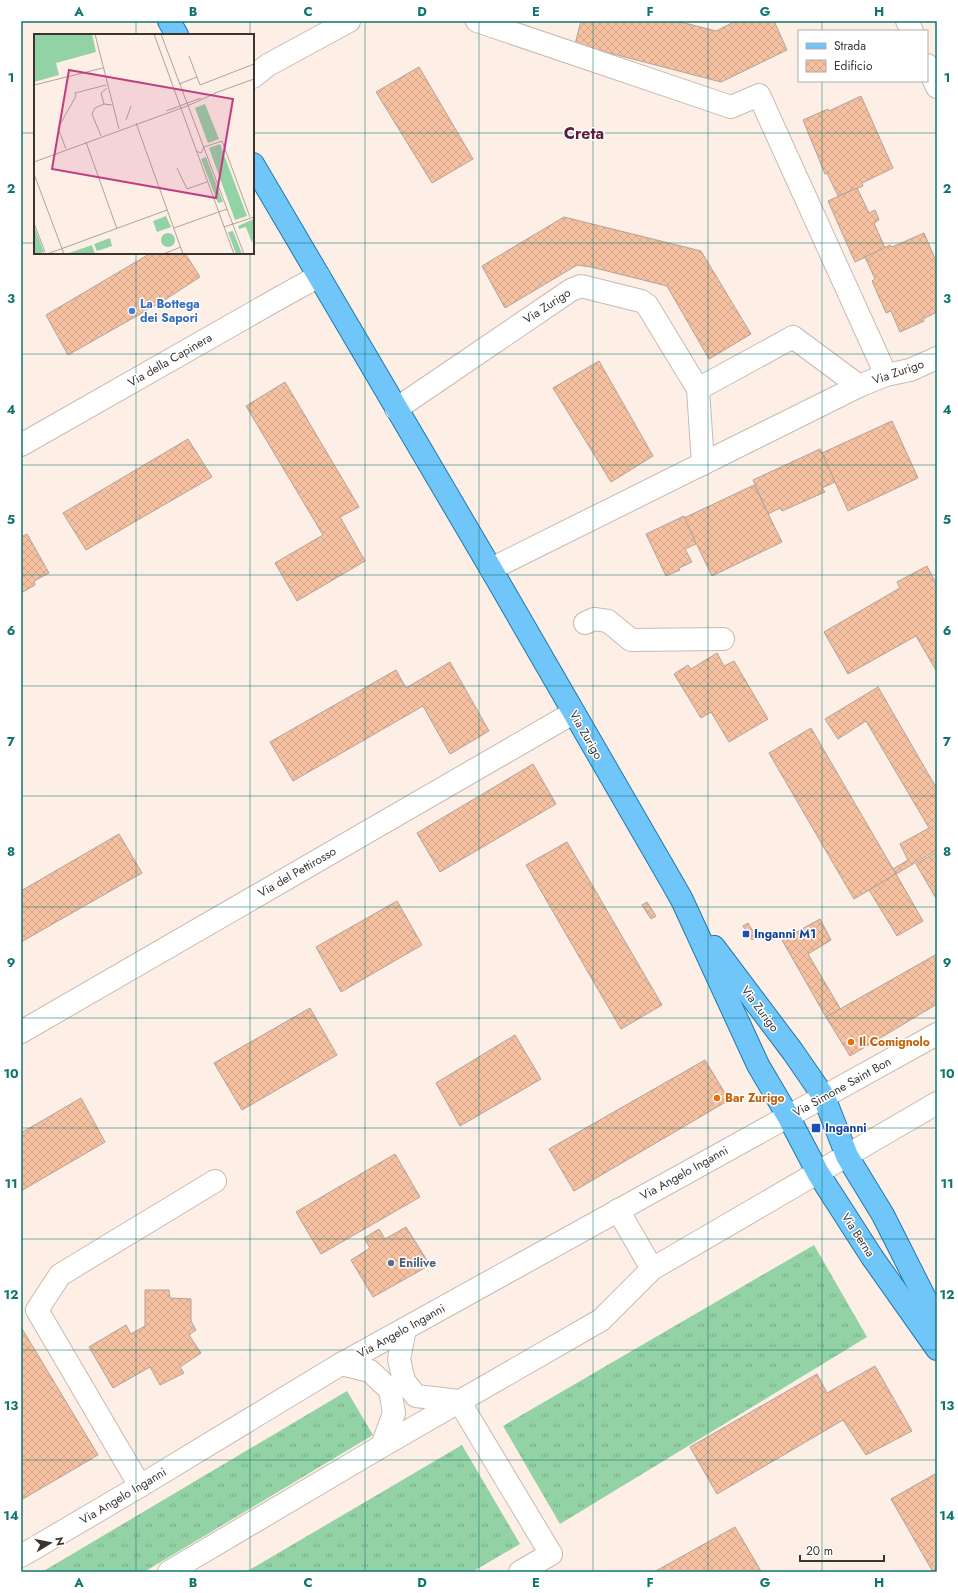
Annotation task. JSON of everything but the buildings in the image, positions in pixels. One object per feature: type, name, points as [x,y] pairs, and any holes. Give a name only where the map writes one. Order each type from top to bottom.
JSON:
[{"type":"main road","points":[[169,21],[176,34]]},
{"type":"main road","name":"Via Zurigo","points":[[254,166],[682,900],[714,948],[793,1052],[824,1097]]},
{"type":"main road","name":"Via Zurigo","points":[[682,900],[758,1065],[788,1116]]},
{"type":"main road","points":[[824,1097],[847,1156],[883,1215],[937,1322]]},
{"type":"main road","name":"Via Berna","points":[[788,1116],[818,1173],[872,1256],[937,1349]]},
{"type":"street","points":[[254,76],[268,65],[349,21]]},
{"type":"street","points":[[477,21],[732,108],[759,95],[886,375]]},
{"type":"street","points":[[907,21],[912,30]]},
{"type":"street","points":[[928,67],[937,87]]},
{"type":"street","name":"Via della Capinera","points":[[21,445],[276,299],[319,276]]},
{"type":"street","name":"Via Zurigo","points":[[396,409],[571,290],[581,286],[645,303],[698,389],[703,464]]},
{"type":"street","name":"Via Zurigo","points":[[698,389],[793,337],[859,386]]},
{"type":"street","name":"Via Zurigo","points":[[490,569],[859,386],[886,375],[910,370],[937,358]]},
{"type":"street","points":[[585,623],[594,619],[608,621],[631,640],[723,639]]},
{"type":"street","name":"Via del Pettirosso","points":[[21,1032],[573,713]]},
{"type":"street","name":"Via Simone Saint Bon","points":[[788,1116],[937,1034]]},
{"type":"street","points":[[169,1572],[459,1401],[601,1320],[652,1269],[937,1103]]},
{"type":"street","name":"Via Angelo Inganni","points":[[21,1556],[140,1486],[340,1364],[788,1116]]},
{"type":"street","points":[[140,1486],[37,1310],[60,1275],[215,1181]]},
{"type":"street","points":[[618,1210],[652,1269]]},
{"type":"street","points":[[405,1329],[399,1359],[404,1381],[416,1396],[459,1401]]},
{"type":"street","points":[[340,1364],[370,1371],[390,1390],[394,1413],[382,1446]]},
{"type":"street","points":[[459,1401],[551,1554],[520,1572]]},
{"type":"green space","points":[[814,1245],[867,1337],[560,1524],[503,1426]]},
{"type":"green space","points":[[347,1391],[373,1435],[144,1572],[42,1572]]},
{"type":"green space","points":[[462,1445],[520,1544],[472,1572],[246,1572]]},
{"type":"place","name":"La Bottega dei Sapori","points":[[132,311]]},
{"type":"place","name":"Inganni M1","points":[[746,934]]},
{"type":"place","name":"Il Comignolo","points":[[851,1042]]},
{"type":"place","name":"Bar Zurigo","points":[[717,1098]]},
{"type":"place","name":"Inganni","points":[[816,1128]]},
{"type":"place","name":"Enilive","points":[[391,1263]]},
{"type":"district","name":"Creta","points":[[584,133]]}]
